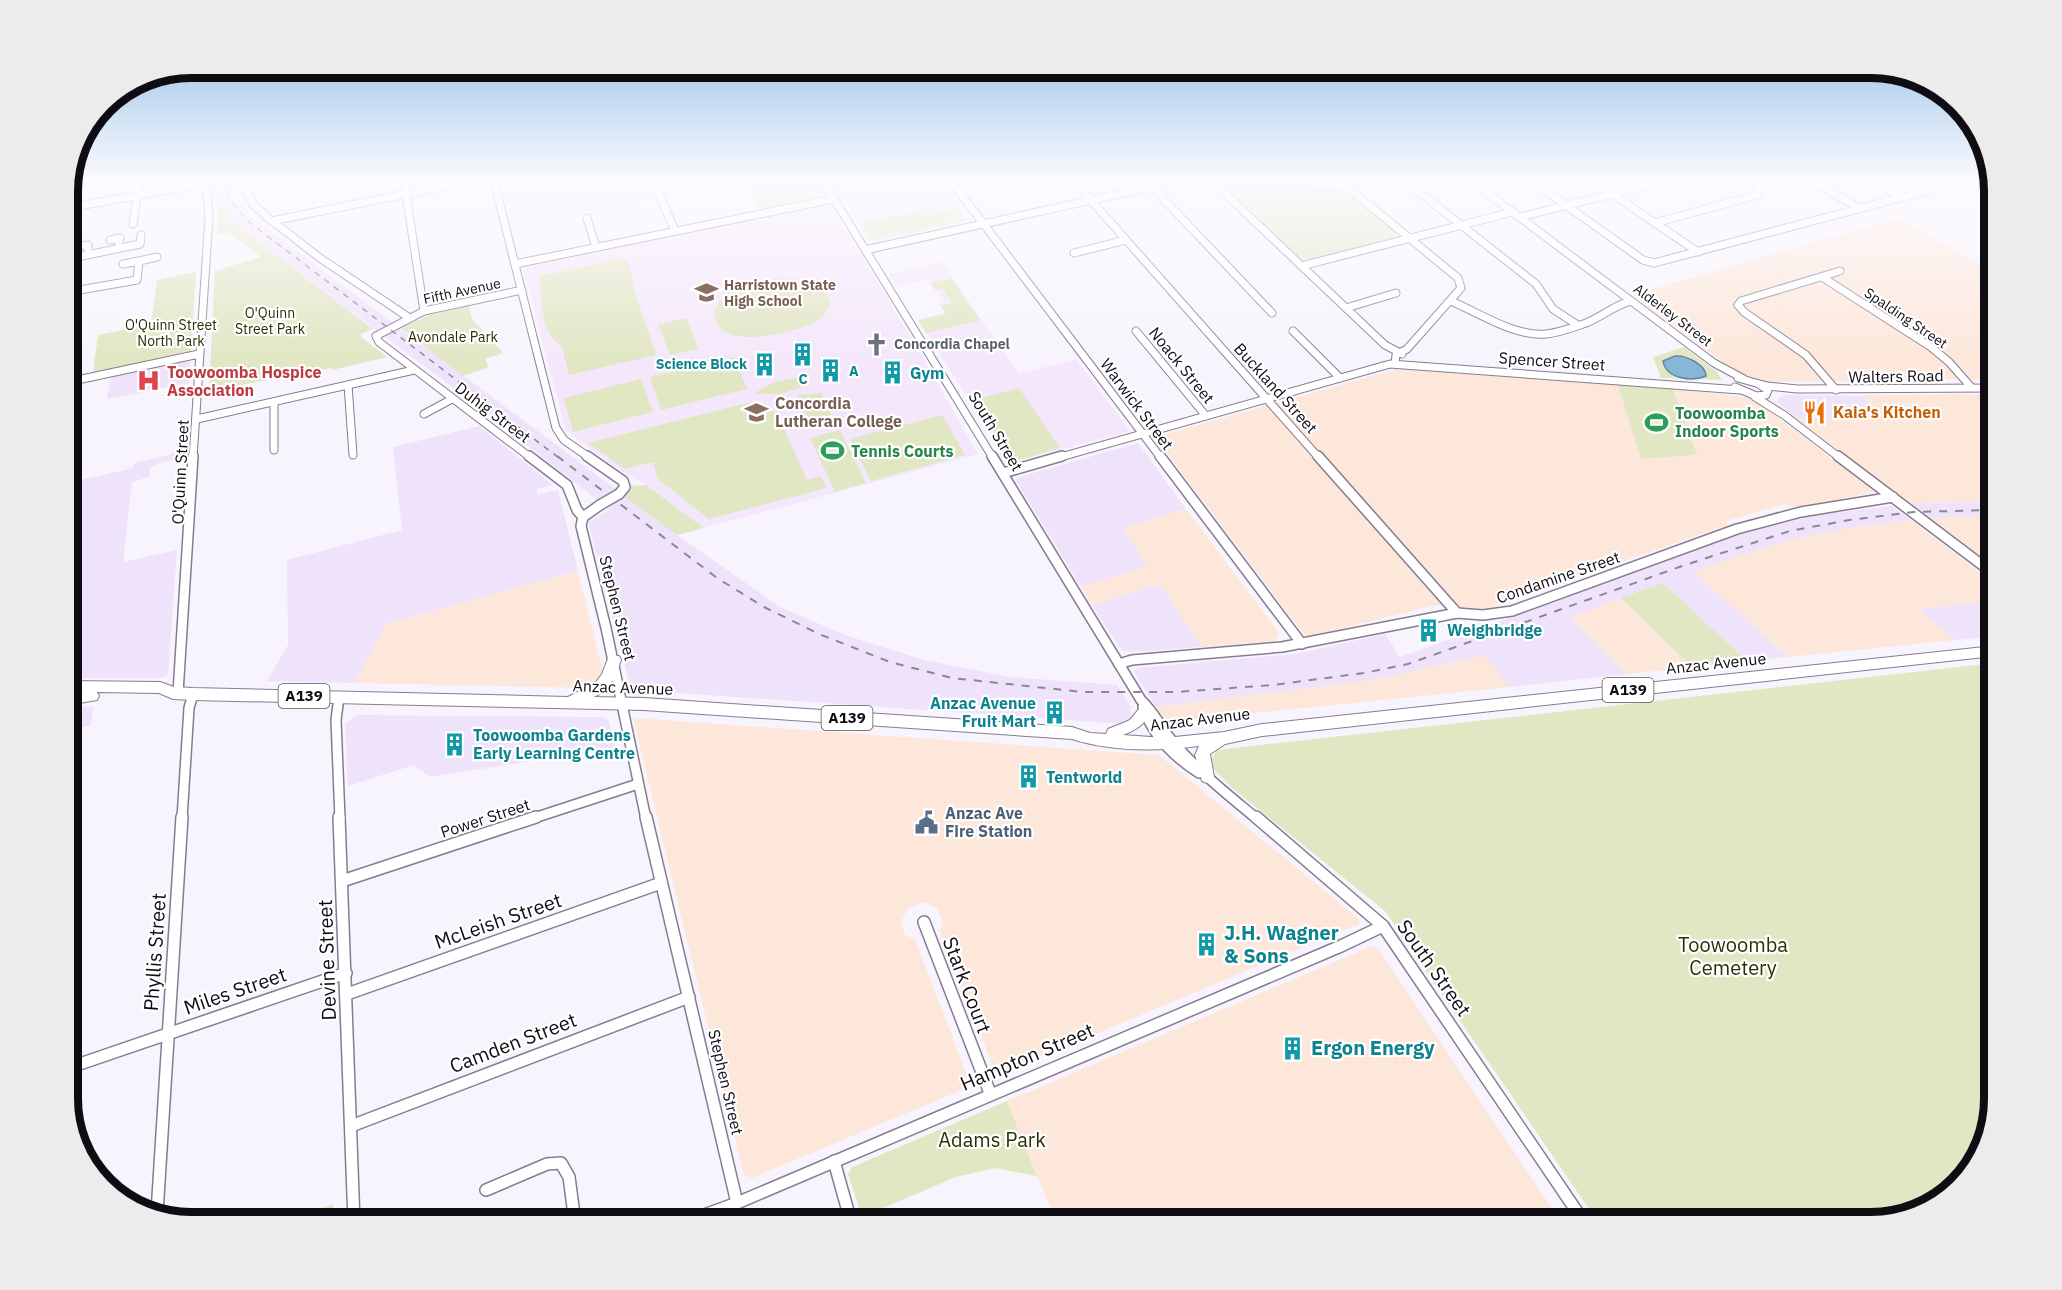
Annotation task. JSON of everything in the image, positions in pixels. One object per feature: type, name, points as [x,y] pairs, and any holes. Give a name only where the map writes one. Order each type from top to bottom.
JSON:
[{"type":"highway","name":"Anzac Avenue","points":[[1072,733],[1090,739],[1224,738],[1262,730],[1984,652]]},
{"type":"highway","points":[[551,702],[573,699],[599,688],[610,675],[614,660]]},
{"type":"highway","name":"Anzac Avenue","points":[[78,686],[160,688],[176,693],[193,694],[622,704],[1072,733],[1088,731],[1167,740],[1228,730],[1262,730]]},
{"type":"highway","name":"Anzac Avenue","points":[[78,697],[155,697],[176,693]]},
{"type":"highway","points":[[1113,733],[1135,724],[1142,706]]},
{"type":"highway","points":[[1207,777],[1202,755],[1205,750],[1224,738]]},
{"type":"street","points":[[118,248],[119,241]]},
{"type":"street","points":[[78,256],[118,248],[140,247],[140,241]]},
{"type":"street","name":"O'Quinn Street","points":[[176,693],[197,419],[207,241]]},
{"type":"street","points":[[299,241],[408,317]]},
{"type":"street","points":[[413,241],[424,311]]},
{"type":"street","points":[[509,241],[545,391],[558,433],[569,444],[623,481],[624,487],[619,494],[583,517]]},
{"type":"street","points":[[594,241],[596,247]]},
{"type":"street","points":[[515,264],[625,241]]},
{"type":"street","name":"South Street","points":[[860,241],[1119,664],[1142,706],[1167,740],[1190,767],[1207,777],[1368,910],[1383,926],[1577,1212]]},
{"type":"street","points":[[866,250],[906,241]]},
{"type":"street","name":"Warwick Street","points":[[997,241],[1302,644]]},
{"type":"street","points":[[1074,253],[1121,241]]},
{"type":"street","name":"Buckland Street","points":[[1127,241],[1457,613]]},
{"type":"street","points":[[1204,241],[1272,313]]},
{"type":"street","points":[[1275,241],[1385,345],[1403,352]]},
{"type":"street","points":[[1301,266],[1398,241]]},
{"type":"street","points":[[1395,364],[1396,355],[1403,352],[1461,288],[1458,278],[1415,241]]},
{"type":"street","points":[[1482,241],[1536,284],[1553,309],[1576,324]]},
{"type":"street","name":"Alderley Street","points":[[1552,241],[1714,363],[1760,385]]},
{"type":"street","points":[[1617,241],[1651,263],[1737,241]]},
{"type":"street","points":[[1681,241],[1698,252]]},
{"type":"street","points":[[79,246],[88,245],[88,254]]},
{"type":"street","points":[[123,264],[157,257]]},
{"type":"street","points":[[78,290],[137,280],[139,261]]},
{"type":"street","points":[[1836,390],[1806,355],[1744,312],[1738,305],[1741,301],[1840,271]]},
{"type":"street","name":"Spalding Street","points":[[1822,277],[1931,347],[1949,362],[1971,387]]},
{"type":"street","name":"Fifth Avenue","points":[[376,336],[408,317],[424,311],[522,290]]},
{"type":"street","points":[[1346,308],[1396,293]]},
{"type":"street","points":[[1451,301],[1513,328],[1535,334],[1562,332],[1576,324],[1589,322],[1618,304],[1631,301]]},
{"type":"street","name":"Noack Street","points":[[1136,331],[1206,416]]},
{"type":"street","points":[[1293,331],[1340,378]]},
{"type":"street","name":"Duhig Street","points":[[376,336],[378,342],[567,485],[577,510],[583,517]]},
{"type":"street","points":[[1403,352],[1407,364]]},
{"type":"street","points":[[78,380],[199,354]]},
{"type":"street","name":"Alderley Street","points":[[1714,363],[1740,390]]},
{"type":"street","name":"Spencer Street","points":[[1003,473],[1395,364],[1740,390]]},
{"type":"street","points":[[197,419],[414,370]]},
{"type":"street","name":"Spencer Street","points":[[1708,386],[1744,379]]},
{"type":"street","points":[[348,385],[353,455]]},
{"type":"street","points":[[1760,385],[1767,389],[1770,402],[1784,415]]},
{"type":"street","name":"Walters Road","points":[[1760,385],[1836,390],[1984,388]]},
{"type":"street","name":"Walters Road","points":[[1749,393],[1758,396],[1797,389]]},
{"type":"street","points":[[1740,390],[1749,393],[1784,415],[1984,566]]},
{"type":"street","points":[[424,414],[452,399]]},
{"type":"street","points":[[274,402],[274,450]]},
{"type":"street","name":"Condamine Street","points":[[1119,664],[1132,660],[1302,644],[1457,613],[1483,615],[1512,611],[1737,529],[1801,512],[1893,497]]},
{"type":"street","name":"Stephen Street","points":[[583,517],[581,526],[614,660],[638,784],[737,1203]]},
{"type":"street","name":"Phyllis Street","points":[[157,1206],[189,708],[193,694]]},
{"type":"street","name":"Devine Street","points":[[339,697],[336,720],[354,1212]]},
{"type":"street","name":"Power Street","points":[[342,881],[638,784]]},
{"type":"street","name":"McLeish Street","points":[[347,994],[661,883]]},
{"type":"street","name":"Stark Court","points":[[924,922],[990,1093]]},
{"type":"street","name":"Hampton Street","points":[[712,1212],[1383,926]]},
{"type":"street","name":"Miles Street","points":[[78,1064],[346,973]]},
{"type":"street","name":"Camden Street","points":[[351,1126],[689,997]]},
{"type":"street","points":[[834,1161],[849,1212]]},
{"type":"street","points":[[486,1190],[547,1164],[561,1163],[569,1177],[574,1212]]},
{"type":"shaded area","points":[[258,241],[283,241],[677,535],[780,607],[848,636],[924,660],[1011,677],[1117,685],[1131,707],[1131,715],[1124,724],[636,690],[630,686],[588,522],[610,510],[476,405]]},
{"type":"shaded area","points":[[651,241],[852,241],[918,349],[978,454],[704,528],[646,485],[621,471],[566,431],[523,268]]},
{"type":"shaded area","points":[[1818,241],[1938,241],[1984,267],[1984,379],[1767,382],[1735,371],[1632,295]]},
{"type":"shaded area","points":[[943,262],[1019,374],[1076,359],[1130,431],[1010,463],[918,320],[946,313],[938,304],[943,302],[929,279],[896,286],[889,274]]},
{"type":"shaded area","name":"Toowoomba Hospice Association","points":[[190,361],[189,383],[107,399],[110,379],[115,375]]},
{"type":"shaded area","points":[[1398,369],[1618,385],[1641,459],[1697,455],[1673,389],[1746,397],[1759,403],[1875,492],[1795,508],[1785,504],[1726,521],[1728,525],[1486,609],[1437,605],[1306,637],[1156,439],[1158,436]]},
{"type":"shaded area","points":[[1984,394],[1984,502],[1910,503],[1797,419],[1879,418],[1863,395]]},
{"type":"shaded area","points":[[1787,395],[1863,396],[1880,418],[1797,419],[1777,402],[1779,397]]},
{"type":"shaded area","points":[[479,426],[553,485],[537,489],[538,495],[558,490],[578,571],[386,624],[355,683],[267,681],[288,645],[287,560],[402,530],[393,447]]},
{"type":"shaded area","points":[[1138,443],[1186,509],[1122,528],[1148,566],[1081,587],[1016,481],[1019,477]]},
{"type":"shaded area","points":[[184,451],[183,461],[176,459],[157,464],[150,468],[149,477],[132,482],[123,562],[177,550],[168,674],[163,678],[78,678],[78,481],[133,468],[134,463]]},
{"type":"shaded area","points":[[1984,502],[1984,516],[1930,518],[1910,503]]},
{"type":"shaded area","points":[[1892,506],[1911,520],[1856,527],[1789,540],[1694,572],[1788,657],[1747,661],[1663,583],[1571,617],[1627,674],[1510,687],[1484,656],[1369,681],[1156,707],[1134,672],[1137,668],[1295,654],[1385,634],[1400,657],[1750,531],[1817,515]]},
{"type":"shaded area","points":[[1186,509],[1279,633],[1276,641],[1202,647],[1160,584],[1092,605],[1081,587],[1147,566],[1122,528]]},
{"type":"shaded area","points":[[1984,516],[1984,558],[1930,518]]},
{"type":"shaded area","points":[[1911,520],[1984,575],[1984,602],[1918,609],[1955,640],[1788,657],[1693,571],[1789,540],[1856,527]]},
{"type":"shaded area","points":[[578,571],[603,672],[595,684],[588,688],[355,683],[386,624]]},
{"type":"shaded area","points":[[1160,584],[1202,647],[1129,652],[1121,650],[1092,605]]},
{"type":"shaded area","points":[[1621,598],[1692,667],[1627,674],[1571,617]]},
{"type":"shaded area","points":[[1984,602],[1984,637],[1955,640],[1917,609]]},
{"type":"shaded area","points":[[1484,655],[1510,687],[1166,722],[1156,707],[1369,681]]},
{"type":"shaded area","points":[[78,706],[93,707],[91,725],[78,729]]},
{"type":"shaded area","points":[[357,715],[604,717],[609,721],[615,748],[430,777],[414,765],[348,786],[345,724]]},
{"type":"shaded area","points":[[633,718],[1159,755],[1359,919],[1359,924],[1002,1073],[994,1069],[940,930],[943,922],[937,908],[923,902],[908,908],[901,922],[905,935],[915,939],[969,1081],[964,1089],[752,1178],[744,1175]]},
{"type":"shaded area","points":[[1372,946],[1380,951],[1554,1212],[1052,1212],[1007,1101]]},
{"type":"green space","name":"O'Quinn Street Park","points":[[241,241],[258,241],[373,329],[361,334],[361,337],[387,357],[332,370],[331,368],[209,391],[215,271],[261,257]]},
{"type":"green space","points":[[1281,241],[1381,241],[1309,259],[1298,257]]},
{"type":"green space","points":[[626,258],[656,355],[569,375],[562,346],[549,333],[546,324],[538,276]]},
{"type":"green space","name":"O'Quinn Street North Park","points":[[196,272],[191,351],[93,373],[98,335],[151,324],[157,280]]},
{"type":"green space","points":[[780,278],[806,280],[825,289],[830,304],[828,310],[816,322],[806,326],[762,336],[738,336],[727,333],[719,327],[715,310],[727,294],[746,285]]},
{"type":"green space","points":[[952,278],[980,320],[926,333],[918,320],[945,314],[941,306],[952,303],[943,289],[935,290],[930,283]]},
{"type":"green space","name":"Avondale Park","points":[[469,306],[472,319],[503,353],[485,359],[489,367],[463,376],[401,328],[429,315]]},
{"type":"green space","points":[[687,318],[698,349],[670,355],[658,324]]},
{"type":"green space","points":[[1684,347],[1717,372],[1722,380],[1661,378],[1653,357]]},
{"type":"green space","points":[[734,357],[747,389],[661,410],[650,377]]},
{"type":"green space","points":[[801,377],[806,386],[779,394],[753,394],[774,382]]},
{"type":"green space","points":[[641,379],[653,412],[573,432],[564,398]]},
{"type":"green space","name":"Toowoomba Indoor Sports","points":[[1618,385],[1673,389],[1697,455],[1641,459]]},
{"type":"green space","points":[[1019,388],[1060,448],[1012,462],[974,400]]},
{"type":"green space","points":[[821,393],[831,414],[811,424],[797,395]]},
{"type":"green space","points":[[751,402],[777,413],[807,480],[821,476],[826,488],[709,519],[658,479],[653,462],[625,469],[588,443]]},
{"type":"green space","points":[[942,415],[965,455],[871,481],[850,439]]},
{"type":"green space","name":"Tennis Courts","points":[[840,430],[866,483],[851,487],[842,469],[850,487],[835,492],[810,438]]},
{"type":"green space","points":[[646,485],[704,528],[677,535],[623,496],[631,486]]},
{"type":"green space","points":[[1663,583],[1747,661],[1692,667],[1621,598]]},
{"type":"green space","name":"Toowoomba Cemetery","points":[[1984,664],[1984,1099],[1980,1128],[1969,1155],[1961,1168],[1940,1189],[1914,1203],[1885,1211],[1591,1212],[1385,911],[1231,787],[1213,768],[1211,762],[1217,750]]},
{"type":"green space","name":"Adams Park","points":[[1007,1101],[1037,1176],[995,1168],[956,1177],[874,1212],[860,1212],[848,1174],[852,1167]]},
{"type":"green space","points":[[333,1204],[333,1212],[313,1212]]},
{"type":"water","points":[[1675,356],[1695,362],[1703,368],[1706,376],[1687,379],[1669,372],[1663,361]]},
{"type":"railway","points":[[274,241],[559,458]]},
{"type":"railway","points":[[557,456],[717,578],[764,607],[819,634],[890,662],[952,678],[1083,692],[1177,692],[1273,685],[1364,673],[1408,664],[1685,565],[1790,531],[1849,520],[1914,512],[1984,510]]},
{"type":"place","name":"Harristown State High School","points":[[706,293]]},
{"type":"place","name":"Concordia Chapel","points":[[876,344]]},
{"type":"place","name":"C","points":[[803,355]]},
{"type":"place","name":"Science Block","points":[[765,364]]},
{"type":"place","name":"A","points":[[831,371]]},
{"type":"place","name":"Gym","points":[[892,373]]},
{"type":"place","name":"Toowoomba Hospice Association","points":[[149,381]]},
{"type":"place","name":"Concordia Lutheran College","points":[[757,412]]},
{"type":"place","name":"Kaia's Kitchen","points":[[1815,412]]},
{"type":"place","name":"Toowoomba Indoor Sports","points":[[1657,422]]},
{"type":"place","name":"Tennis Courts","points":[[833,451]]},
{"type":"place","name":"Weighbridge","points":[[1429,630]]},
{"type":"place","name":"Anzac Avenue Fruit Mart","points":[[1054,712]]},
{"type":"place","name":"Toowoomba Gardens Early Learning Centre","points":[[455,744]]},
{"type":"place","name":"Tentworld","points":[[1028,777]]},
{"type":"place","name":"Anzac Ave Fire Station","points":[[927,822]]},
{"type":"place","name":"J.H. Wagner & Sons","points":[[1206,944]]},
{"type":"place","name":"Ergon Energy","points":[[1293,1048]]}]
